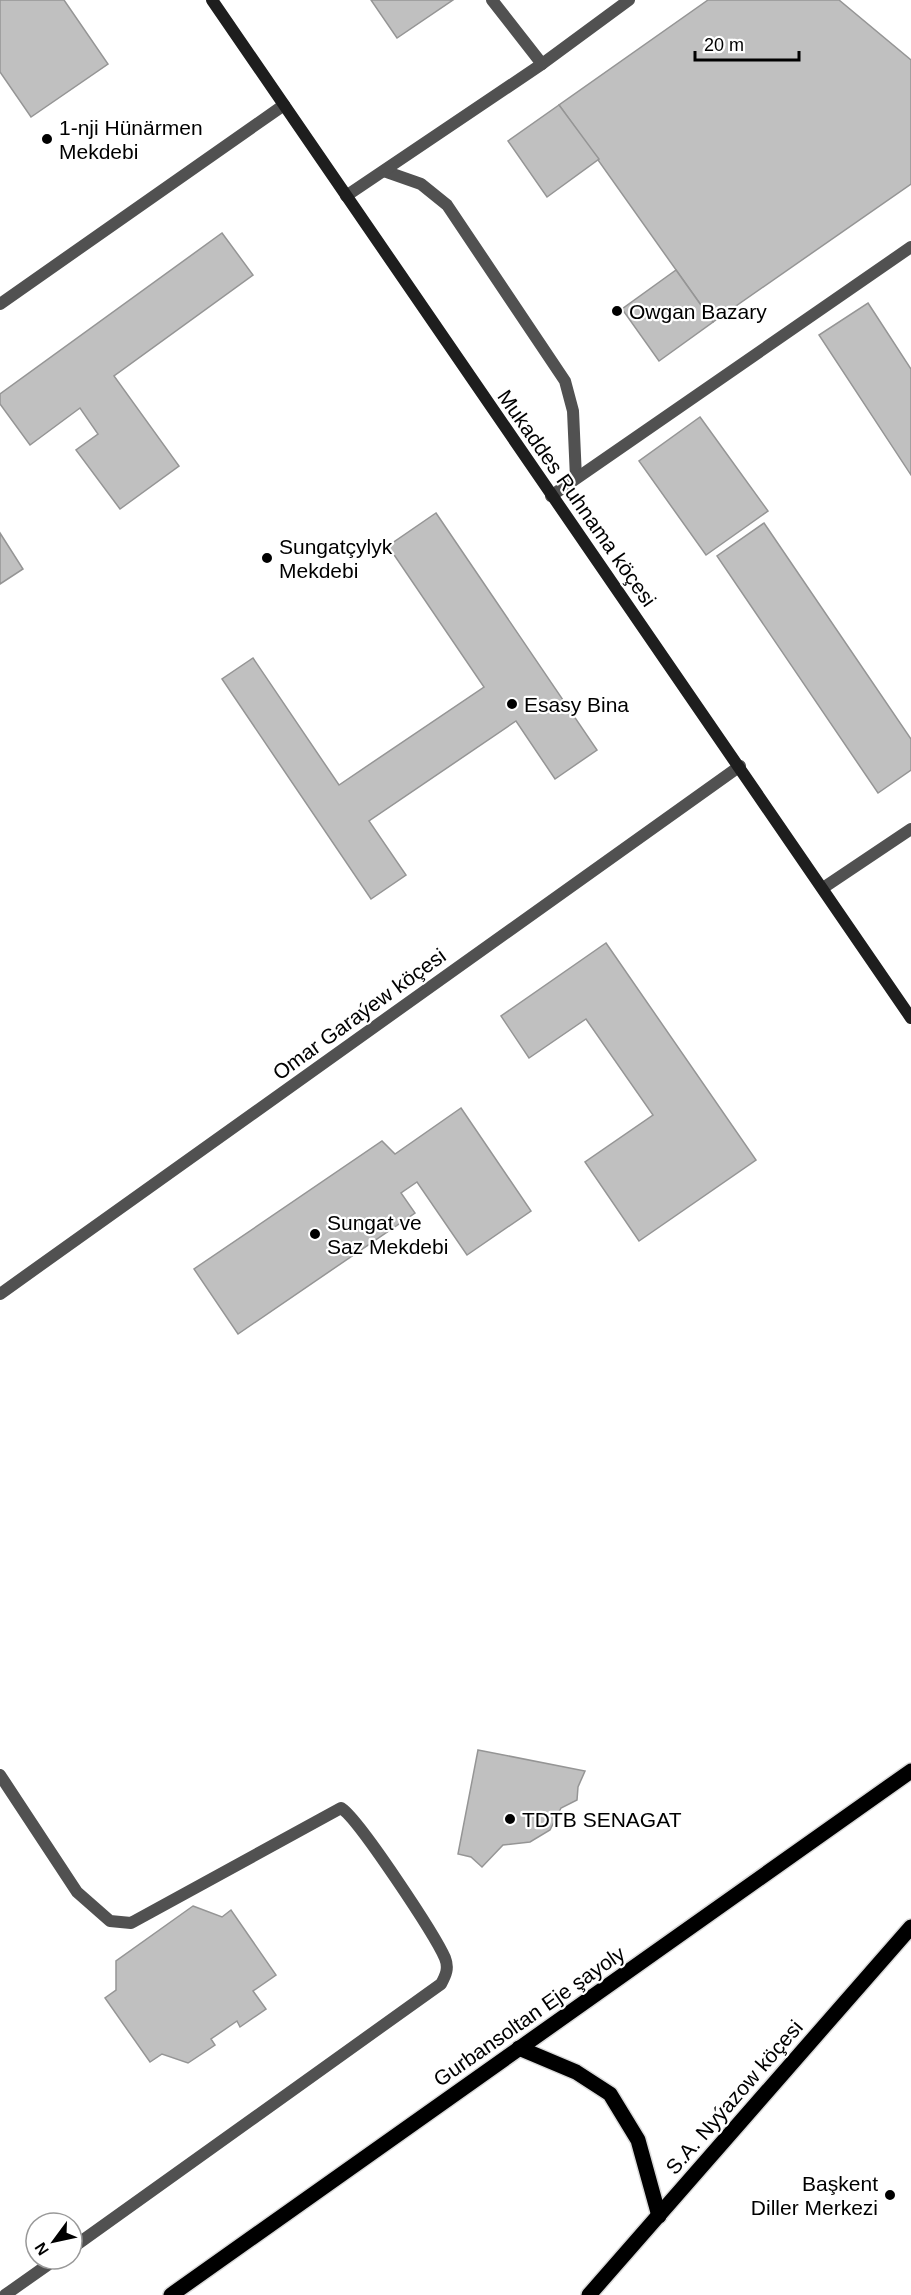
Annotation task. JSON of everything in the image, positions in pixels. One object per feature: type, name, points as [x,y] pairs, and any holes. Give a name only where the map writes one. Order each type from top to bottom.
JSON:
[{"type":"main road","name":"Gurbansoltan Eje şayoly","points":[[171,2295],[911,1771]]},
{"type":"main road","name":"S.A. Nyýazow köçesi","points":[[589,2295],[911,1927]]},
{"type":"main road","points":[[519,2048],[576,2072],[610,2094],[638,2140],[659,2216]]},
{"type":"street","name":"Mukaddes Ruhnama köçesi","points":[[212,0],[550,496],[740,766],[911,1018]]},
{"type":"street","points":[[492,0],[542,64]]},
{"type":"street","points":[[346,196],[542,64],[629,0]]},
{"type":"street","points":[[0,304],[284,105]]},
{"type":"street","points":[[384,171],[421,184],[447,206],[565,381],[573,411],[576,478]]},
{"type":"street","points":[[550,496],[911,248]]},
{"type":"street","name":"Omar Garaýew köçesi","points":[[0,1294],[740,766]]},
{"type":"street","points":[[823,888],[911,830]]},
{"type":"street","points":[[0,1775],[78,1892],[110,1921],[130,1923],[341,1808],[347,1812],[366,1837],[408,1899],[445,1959],[448,1972],[441,1984],[84,2239]]},
{"type":"street","points":[[5,2295],[39,2271]]},
{"type":"building","points":[[0,0],[64,0],[108,64],[31,117],[0,72]]},
{"type":"building","points":[[371,0],[453,0],[397,38]]},
{"type":"building","points":[[708,0],[839,0],[911,60],[911,184],[713,322],[559,105]]},
{"type":"building","points":[[559,105],[599,159],[547,197],[508,141]]},
{"type":"building","points":[[222,233],[253,275],[114,376],[179,466],[120,509],[76,450],[98,434],[80,408],[30,445],[0,404],[0,394]]},
{"type":"building","points":[[676,270],[713,322],[659,361],[622,309]]},
{"type":"building","points":[[868,303],[911,369],[911,475],[819,335]]},
{"type":"building","points":[[700,417],[768,511],[706,555],[639,461]]},
{"type":"building","name":"Esasy Bina","points":[[436,513],[597,750],[555,779],[516,721],[369,821],[406,875],[371,899],[222,679],[253,658],[339,785],[484,687],[388,546]]},
{"type":"building","points":[[764,523],[911,739],[911,770],[878,793],[717,556]]},
{"type":"building","points":[[0,533],[23,569],[0,584]]},
{"type":"building","points":[[606,943],[756,1160],[639,1241],[585,1162],[653,1115],[586,1019],[529,1058],[501,1016]]},
{"type":"building","name":"Sungat ve Saz Mekdebi","points":[[461,1108],[531,1211],[467,1255],[417,1182],[401,1193],[415,1213],[238,1334],[194,1269],[382,1141],[395,1154]]},
{"type":"building","name":"TDTB SENAGAT","points":[[478,1750],[585,1771],[578,1787],[577,1800],[561,1808],[550,1830],[530,1842],[503,1845],[482,1867],[471,1857],[458,1854]]},
{"type":"building","points":[[193,1906],[222,1917],[231,1910],[276,1975],[253,1991],[266,2009],[240,2027],[237,2021],[211,2039],[215,2045],[188,2063],[162,2054],[150,2062],[105,1998],[116,1990],[116,1961]]},
{"type":"place","name":"1-nji Hünärmen Mekdebi","points":[[47,139]]},
{"type":"place","name":"Owgan Bazary","points":[[617,311]]},
{"type":"place","name":"Sungatçylyk Mekdebi","points":[[267,558]]},
{"type":"place","name":"Esasy Bina","points":[[512,704]]},
{"type":"place","name":"Sungat ve Saz Mekdebi","points":[[315,1234]]},
{"type":"place","name":"TDTB SENAGAT","points":[[510,1819]]},
{"type":"place","name":"Başkent Diller Merkezi","points":[[890,2195]]}]
